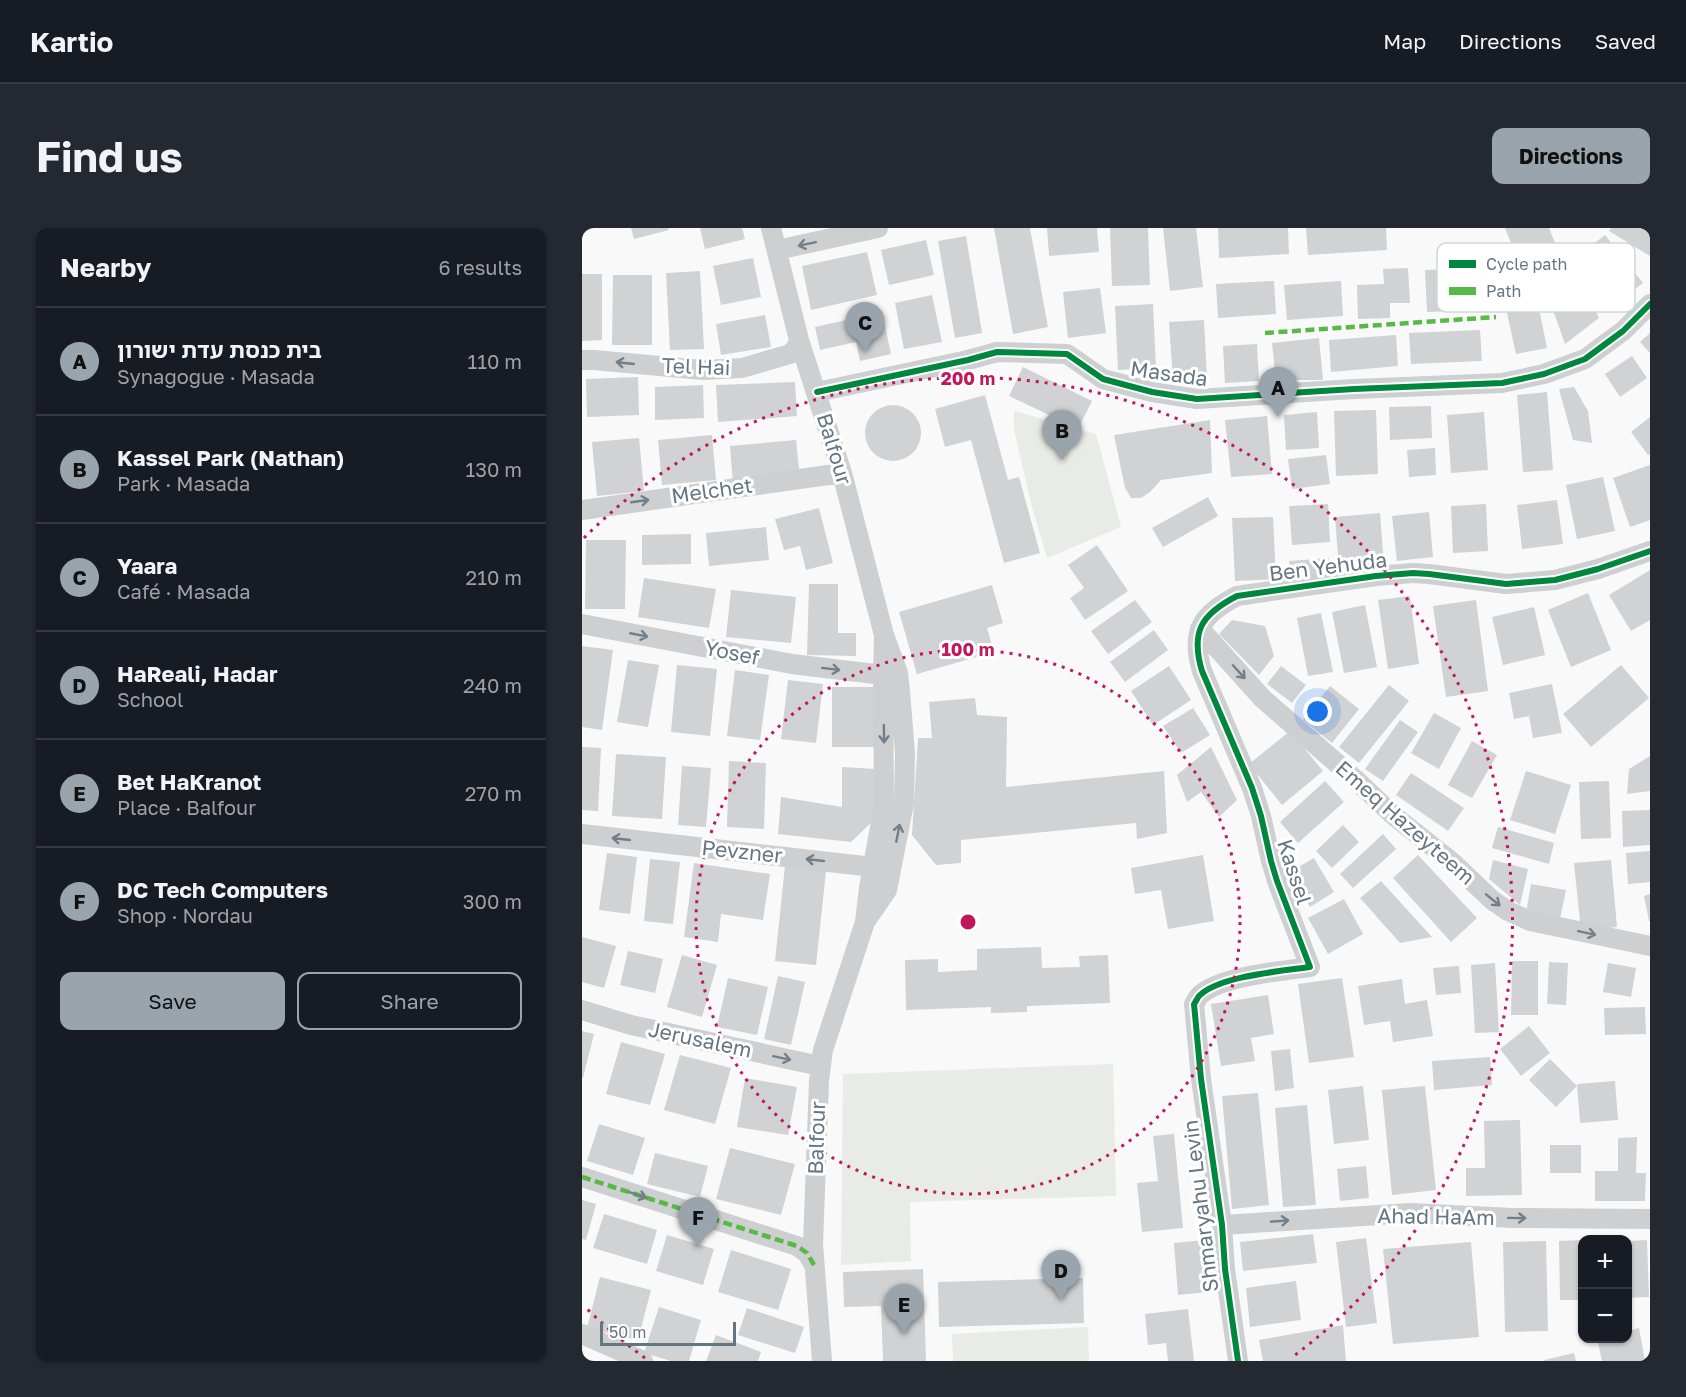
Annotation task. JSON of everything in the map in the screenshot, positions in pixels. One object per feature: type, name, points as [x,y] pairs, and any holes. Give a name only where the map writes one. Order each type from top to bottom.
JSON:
[{"type":"street","name":"Balfour","points":[[771,228],[799,340],[842,473],[884,635],[898,673],[905,753],[904,802],[887,890],[865,922]]},
{"type":"street","points":[[777,250],[878,228]]},
{"type":"street","name":"Masada","points":[[817,392],[997,352],[1067,354],[1103,380],[1152,392],[1197,399],[1502,383],[1544,374],[1585,359],[1623,331],[1650,304]]},
{"type":"street","name":"Tel Hai","points":[[582,360],[703,370],[742,368],[790,354],[796,348],[799,340]]},
{"type":"street","name":"Melchet","points":[[582,510],[842,473]]},
{"type":"street","name":"Ben Yehuda","points":[[1200,629],[1211,612],[1222,604],[1237,596],[1254,593],[1413,573],[1506,584],[1555,580],[1650,551]]},
{"type":"street","name":"Yosef","points":[[582,624],[792,664],[883,675]]},
{"type":"street","name":"Emeq Hazeyteem","points":[[1200,629],[1263,699],[1393,815],[1452,862],[1500,906],[1530,921],[1650,946]]},
{"type":"street","name":"Kassel","points":[[1198,1046],[1194,1004],[1198,996],[1227,982],[1247,976],[1310,967],[1277,881],[1252,788],[1202,671],[1197,655],[1200,629]]},
{"type":"street","name":"Balfour","points":[[822,1361],[813,1244],[820,1066],[823,1050],[865,922],[884,805],[884,635]]},
{"type":"street","name":"Pevzner","points":[[582,834],[873,867]]},
{"type":"street","points":[[873,867],[882,873],[887,890]]},
{"type":"street","name":"Jerusalem","points":[[582,1010],[631,1025],[820,1066]]},
{"type":"street","name":"Shmaryahu Levin","points":[[1198,1046],[1238,1361]]},
{"type":"street","points":[[582,1177],[797,1246],[807,1253],[814,1265]]},
{"type":"street","name":"Ahad HaAm","points":[[1222,1225],[1410,1213],[1512,1218],[1650,1219]]},
{"type":"street","points":[[582,1334],[643,1361]]},
{"type":"shaded area","points":[[1014,411],[1096,434],[1121,527],[1047,558],[1014,430]]},
{"type":"shaded area","points":[[1113,1064],[1116,1196],[910,1202],[911,1261],[841,1265],[843,1074]]},
{"type":"shaded area","points":[[1088,1327],[1089,1361],[953,1361],[952,1334]]},
{"type":"building","points":[[631,228],[668,228],[669,230],[634,239]]},
{"type":"building","points":[[700,228],[742,228],[745,239],[705,249]]},
{"type":"building","points":[[994,228],[1030,228],[1048,327],[1013,334]]},
{"type":"building","points":[[1047,228],[1097,228],[1099,252],[1049,256]]},
{"type":"building","points":[[1110,228],[1148,228],[1150,285],[1112,286]]},
{"type":"building","points":[[1163,228],[1196,228],[1203,287],[1170,291]]},
{"type":"building","points":[[1218,228],[1288,228],[1289,254],[1219,258]]},
{"type":"building","points":[[1306,228],[1386,228],[1387,250],[1308,255]]},
{"type":"building","points":[[1505,228],[1549,228],[1555,243],[1511,243]]},
{"type":"building","points":[[1611,228],[1650,228],[1650,256],[1635,247],[1635,243],[1629,243],[1609,231]]},
{"type":"building","points":[[1605,235],[1611,243],[1595,243]]},
{"type":"building","points":[[966,236],[982,333],[955,338],[938,241]]},
{"type":"building","points":[[926,240],[934,275],[889,285],[881,250]]},
{"type":"building","points":[[867,252],[877,295],[811,310],[802,266]]},
{"type":"building","points":[[753,258],[761,297],[721,305],[713,266]]},
{"type":"building","points":[[1408,268],[1410,303],[1390,303],[1390,318],[1358,319],[1357,285],[1384,284],[1383,269]]},
{"type":"building","points":[[1425,270],[1437,270],[1437,312],[1427,312]]},
{"type":"building","points":[[700,271],[704,349],[670,350],[666,273]]},
{"type":"building","points":[[1635,273],[1643,283],[1635,289]]},
{"type":"building","points":[[582,274],[602,274],[602,340],[582,341]]},
{"type":"building","points":[[613,275],[652,275],[652,345],[612,345]]},
{"type":"building","points":[[1274,281],[1276,314],[1218,318],[1216,284]]},
{"type":"building","points":[[1341,281],[1343,316],[1287,320],[1284,285]]},
{"type":"building","points":[[1100,288],[1106,333],[1068,338],[1063,292]]},
{"type":"building","points":[[932,295],[942,342],[904,349],[895,303]]},
{"type":"building","points":[[1153,304],[1156,368],[1118,370],[1115,306]]},
{"type":"building","points":[[882,312],[891,354],[860,361],[856,342],[820,350],[815,327]]},
{"type":"building","points":[[1507,312],[1540,312],[1547,348],[1516,354]]},
{"type":"building","points":[[1554,312],[1596,312],[1599,318],[1565,344]]},
{"type":"building","points":[[765,315],[771,347],[721,355],[716,324]]},
{"type":"building","points":[[1204,320],[1207,379],[1173,381],[1169,322]]},
{"type":"building","points":[[1480,330],[1482,361],[1411,364],[1409,333]]},
{"type":"building","points":[[1650,333],[1650,353],[1640,342]]},
{"type":"building","points":[[1396,335],[1398,366],[1331,372],[1329,340]]},
{"type":"building","points":[[1319,338],[1323,380],[1276,380],[1272,343]]},
{"type":"building","points":[[1257,344],[1259,381],[1225,383],[1223,346]]},
{"type":"building","points":[[1632,356],[1647,378],[1620,397],[1605,374]]},
{"type":"building","points":[[1023,367],[1092,401],[1078,429],[1009,396]]},
{"type":"building","points":[[638,377],[639,415],[587,417],[586,379]]},
{"type":"building","points":[[795,382],[797,416],[718,422],[716,385]]},
{"type":"building","points":[[703,385],[704,418],[655,420],[655,387]]},
{"type":"building","points":[[1574,387],[1588,411],[1592,443],[1573,440],[1559,389]]},
{"type":"building","points":[[1547,392],[1553,470],[1523,472],[1517,395]]},
{"type":"building","points":[[985,395],[1008,480],[1019,477],[1040,553],[1004,563],[971,440],[945,447],[935,409]]},
{"type":"building","points":[[887,405],[899,405],[909,409],[917,417],[921,433],[917,449],[909,457],[899,461],[887,461],[877,457],[869,449],[865,439],[865,427],[869,417],[877,409]]},
{"type":"building","points":[[1431,406],[1432,438],[1390,440],[1389,407]]},
{"type":"building","points":[[1376,410],[1378,474],[1336,476],[1334,411]]},
{"type":"building","points":[[1317,412],[1319,448],[1286,450],[1284,415]]},
{"type":"building","points":[[1484,412],[1488,470],[1451,473],[1447,415]]},
{"type":"building","points":[[1267,416],[1272,474],[1231,477],[1225,420]]},
{"type":"building","points":[[1650,417],[1650,454],[1648,455],[1631,432]]},
{"type":"building","points":[[1210,420],[1212,473],[1161,480],[1141,498],[1131,498],[1125,488],[1114,435]]},
{"type":"building","points":[[712,435],[716,480],[662,485],[658,440]]},
{"type":"building","points":[[639,438],[644,491],[597,496],[592,442]]},
{"type":"building","points":[[796,440],[800,478],[733,484],[730,446]]},
{"type":"building","points":[[1435,448],[1436,475],[1409,477],[1407,450]]},
{"type":"building","points":[[1326,455],[1330,484],[1292,489],[1288,459]]},
{"type":"building","points":[[1650,465],[1650,520],[1630,527],[1613,478]]},
{"type":"building","points":[[1603,477],[1615,531],[1577,539],[1566,485]]},
{"type":"building","points":[[1208,497],[1218,516],[1163,547],[1152,528]]},
{"type":"building","points":[[1557,500],[1563,544],[1522,549],[1517,505]]},
{"type":"building","points":[[1328,504],[1330,542],[1292,545],[1289,506]]},
{"type":"building","points":[[1486,504],[1488,551],[1453,553],[1451,506]]},
{"type":"building","points":[[819,508],[833,563],[806,570],[800,546],[784,550],[775,519]]},
{"type":"building","points":[[1429,512],[1433,557],[1397,561],[1392,516]]},
{"type":"building","points":[[1380,513],[1384,566],[1339,569],[1335,517]]},
{"type":"building","points":[[1273,517],[1276,579],[1235,581],[1232,518]]},
{"type":"building","points":[[766,527],[769,560],[709,566],[706,533]]},
{"type":"building","points":[[691,534],[691,564],[642,565],[642,535]]},
{"type":"building","points":[[586,540],[626,540],[625,609],[585,609]]},
{"type":"building","points":[[1097,545],[1128,591],[1085,620],[1070,598],[1084,588],[1068,565]]},
{"type":"building","points":[[1329,558],[1331,576],[1291,580],[1289,561]]},
{"type":"building","points":[[1650,570],[1650,620],[1631,631],[1609,595]]},
{"type":"building","points":[[644,578],[716,589],[709,628],[638,617]]},
{"type":"building","points":[[809,584],[838,584],[838,633],[856,633],[856,656],[807,655]]},
{"type":"building","points":[[992,585],[1003,623],[987,628],[994,652],[917,674],[899,612]]},
{"type":"building","points":[[731,590],[796,597],[791,643],[726,637]]},
{"type":"building","points":[[1588,593],[1611,650],[1571,667],[1548,610]]},
{"type":"building","points":[[1410,596],[1419,664],[1388,669],[1378,600]]},
{"type":"building","points":[[1135,600],[1152,622],[1108,654],[1091,631]]},
{"type":"building","points":[[1476,600],[1488,691],[1446,697],[1433,606]]},
{"type":"building","points":[[1365,605],[1377,667],[1344,673],[1332,612]]},
{"type":"building","points":[[1534,607],[1545,655],[1503,665],[1492,617]]},
{"type":"building","points":[[1321,613],[1333,672],[1308,676],[1297,618]]},
{"type":"building","points":[[1232,620],[1265,626],[1274,656],[1259,675],[1219,634]]},
{"type":"building","points":[[1154,630],[1168,650],[1125,682],[1110,662]]},
{"type":"building","points":[[582,646],[613,650],[602,730],[582,727]]},
{"type":"building","points":[[628,660],[659,665],[648,727],[617,722]]},
{"type":"building","points":[[677,665],[717,669],[710,736],[671,732]]},
{"type":"building","points":[[1621,665],[1649,698],[1591,747],[1563,714]]},
{"type":"building","points":[[1169,666],[1191,700],[1153,725],[1131,691]]},
{"type":"building","points":[[1281,666],[1306,685],[1292,703],[1267,684]]},
{"type":"building","points":[[735,670],[769,675],[760,740],[727,736]]},
{"type":"building","points":[[788,680],[823,684],[816,743],[781,739]]},
{"type":"building","points":[[1552,684],[1562,733],[1533,738],[1529,716],[1514,719],[1509,693]]},
{"type":"building","points":[[1389,685],[1409,701],[1359,763],[1339,747]]},
{"type":"building","points":[[1330,686],[1359,709],[1332,743],[1303,720]]},
{"type":"building","points":[[832,687],[874,687],[875,747],[832,747]]},
{"type":"building","points":[[975,698],[977,715],[1007,717],[1006,787],[1164,771],[1167,833],[1137,839],[1136,823],[961,840],[961,863],[936,865],[912,835],[918,738],[932,738],[929,702]]},
{"type":"building","points":[[1193,708],[1210,735],[1181,753],[1163,726]]},
{"type":"building","points":[[1434,713],[1461,728],[1439,769],[1411,753]]},
{"type":"building","points":[[1400,720],[1418,732],[1383,781],[1365,769]]},
{"type":"building","points":[[1290,731],[1323,771],[1282,805],[1249,764]]},
{"type":"building","points":[[1472,741],[1497,755],[1472,798],[1448,785]]},
{"type":"building","points":[[582,747],[601,748],[598,811],[582,810]]},
{"type":"building","points":[[1211,747],[1237,800],[1219,817],[1201,792],[1187,802],[1177,775]]},
{"type":"building","points":[[616,754],[666,757],[662,819],[612,816]]},
{"type":"building","points":[[1650,756],[1650,791],[1627,794],[1629,769]]},
{"type":"building","points":[[729,761],[766,763],[764,829],[727,827]]},
{"type":"building","points":[[682,766],[711,768],[706,827],[678,825]]},
{"type":"building","points":[[842,767],[875,769],[874,820],[851,842],[778,834],[781,797],[842,807]]},
{"type":"building","points":[[1526,771],[1571,785],[1555,834],[1510,820]]},
{"type":"building","points":[[1411,773],[1464,808],[1448,831],[1396,795]]},
{"type":"building","points":[[1325,781],[1344,802],[1298,843],[1280,822]]},
{"type":"building","points":[[1609,781],[1611,838],[1581,839],[1579,782]]},
{"type":"building","points":[[1650,810],[1650,845],[1623,847],[1622,811]]},
{"type":"building","points":[[1343,825],[1359,842],[1332,868],[1316,851]]},
{"type":"building","points":[[1498,827],[1554,843],[1549,864],[1492,848]]},
{"type":"building","points":[[1383,834],[1396,849],[1353,888],[1340,874]]},
{"type":"building","points":[[1650,851],[1650,882],[1628,884],[1626,853]]},
{"type":"building","points":[[607,853],[637,857],[630,914],[599,910]]},
{"type":"building","points":[[1203,855],[1214,921],[1168,929],[1161,890],[1135,894],[1131,868]]},
{"type":"building","points":[[1418,855],[1477,918],[1451,942],[1393,878]]},
{"type":"building","points":[[1314,858],[1334,892],[1310,907],[1290,872]]},
{"type":"building","points":[[650,859],[680,862],[673,924],[644,921]]},
{"type":"building","points":[[1493,860],[1528,869],[1520,905],[1489,879]]},
{"type":"building","points":[[1611,860],[1617,927],[1581,931],[1574,863]]},
{"type":"building","points":[[694,863],[770,874],[763,920],[721,914],[718,942],[684,937]]},
{"type":"building","points":[[785,866],[826,871],[816,965],[775,961]]},
{"type":"building","points":[[1381,881],[1432,937],[1400,943],[1360,898]]},
{"type":"building","points":[[1531,884],[1566,890],[1560,919],[1526,913]]},
{"type":"building","points":[[1650,894],[1650,921],[1649,921],[1644,896]]},
{"type":"building","points":[[1344,899],[1363,934],[1328,954],[1308,918]]},
{"type":"building","points":[[582,937],[616,946],[604,988],[582,982]]},
{"type":"building","points":[[1041,947],[1042,968],[1080,967],[1079,956],[1108,955],[1110,1003],[1027,1006],[1027,1012],[991,1013],[991,1007],[906,1010],[905,960],[938,959],[938,972],[977,970],[977,949]]},
{"type":"building","points":[[628,951],[663,959],[655,993],[620,985]]},
{"type":"building","points":[[682,955],[717,965],[702,1017],[667,1007]]},
{"type":"building","points":[[1512,961],[1538,961],[1538,1015],[1511,1015]]},
{"type":"building","points":[[1549,962],[1568,963],[1566,1005],[1547,1004]]},
{"type":"building","points":[[1495,963],[1499,1032],[1475,1033],[1471,965]]},
{"type":"building","points":[[1608,963],[1636,968],[1631,997],[1603,992]]},
{"type":"building","points":[[1459,966],[1461,993],[1436,995],[1433,968]]},
{"type":"building","points":[[778,976],[805,982],[791,1045],[764,1039]]},
{"type":"building","points":[[728,978],[768,987],[757,1035],[717,1027]]},
{"type":"building","points":[[1342,978],[1354,1057],[1309,1063],[1298,984]]},
{"type":"building","points":[[1402,979],[1405,1004],[1427,1000],[1433,1036],[1393,1042],[1390,1021],[1364,1025],[1358,986]]},
{"type":"building","points":[[1268,995],[1274,1034],[1251,1038],[1255,1061],[1221,1066],[1211,1004]]},
{"type":"building","points":[[1645,1007],[1646,1034],[1605,1035],[1604,1008]]},
{"type":"building","points":[[1529,1026],[1550,1053],[1521,1076],[1500,1049]]},
{"type":"building","points":[[582,1031],[594,1034],[583,1078],[582,1078]]},
{"type":"building","points":[[621,1042],[665,1054],[650,1105],[606,1094]]},
{"type":"building","points":[[1290,1049],[1294,1088],[1275,1091],[1271,1051]]},
{"type":"building","points":[[680,1055],[731,1068],[715,1124],[664,1110]]},
{"type":"building","points":[[1490,1057],[1492,1085],[1434,1090],[1432,1061]]},
{"type":"building","points":[[1550,1059],[1577,1086],[1556,1107],[1529,1080]]},
{"type":"building","points":[[745,1078],[797,1087],[788,1135],[737,1127]]},
{"type":"building","points":[[1615,1081],[1618,1120],[1580,1123],[1577,1084]]},
{"type":"building","points":[[1363,1086],[1369,1140],[1334,1144],[1328,1090]]},
{"type":"building","points":[[1425,1086],[1436,1190],[1392,1195],[1382,1090]]},
{"type":"building","points":[[1258,1093],[1269,1205],[1232,1209],[1222,1096]]},
{"type":"building","points":[[1307,1105],[1316,1205],[1283,1207],[1275,1108]]},
{"type":"building","points":[[1520,1120],[1522,1195],[1466,1196],[1466,1168],[1485,1168],[1484,1121]]},
{"type":"building","points":[[599,1124],[645,1138],[633,1175],[587,1161]]},
{"type":"building","points":[[1174,1134],[1183,1228],[1142,1232],[1137,1183],[1158,1181],[1153,1136]]},
{"type":"building","points":[[1637,1137],[1636,1173],[1646,1173],[1645,1201],[1595,1201],[1595,1171],[1618,1171],[1618,1138]]},
{"type":"building","points":[[1550,1145],[1581,1145],[1581,1173],[1550,1173]]},
{"type":"building","points":[[730,1148],[795,1164],[781,1215],[716,1199]]},
{"type":"building","points":[[655,1153],[708,1166],[700,1197],[647,1184]]},
{"type":"building","points":[[1366,1166],[1369,1198],[1340,1201],[1337,1169]]},
{"type":"building","points":[[582,1200],[596,1204],[586,1240],[582,1239]]},
{"type":"building","points":[[604,1214],[657,1230],[647,1264],[593,1248]]},
{"type":"building","points":[[1313,1234],[1317,1263],[1243,1271],[1240,1242]]},
{"type":"building","points":[[667,1235],[714,1249],[703,1285],[656,1271]]},
{"type":"building","points":[[1366,1238],[1377,1323],[1346,1327],[1336,1242]]},
{"type":"building","points":[[1204,1240],[1208,1292],[1178,1295],[1174,1243]]},
{"type":"building","points":[[1578,1240],[1578,1300],[1560,1300],[1559,1241]]},
{"type":"building","points":[[1647,1240],[1649,1297],[1632,1298],[1632,1241]]},
{"type":"building","points":[[1546,1241],[1548,1331],[1505,1332],[1503,1242]]},
{"type":"building","points":[[1471,1242],[1479,1337],[1393,1344],[1383,1249]]},
{"type":"building","points":[[731,1250],[791,1269],[778,1310],[718,1292]]},
{"type":"building","points":[[923,1269],[926,1361],[883,1361],[881,1306],[844,1307],[843,1272]]},
{"type":"building","points":[[600,1277],[651,1290],[638,1340],[587,1328]]},
{"type":"building","points":[[1083,1278],[1084,1323],[939,1327],[938,1282]]},
{"type":"building","points":[[1296,1281],[1301,1320],[1250,1327],[1246,1288]]},
{"type":"building","points":[[659,1307],[701,1320],[689,1361],[671,1361],[644,1353]]},
{"type":"building","points":[[747,1308],[804,1327],[795,1353],[738,1335]]},
{"type":"building","points":[[1188,1309],[1194,1361],[1168,1361],[1166,1343],[1148,1345],[1145,1314]]},
{"type":"building","points":[[1343,1325],[1346,1361],[1263,1361],[1259,1340]]},
{"type":"building","points":[[1639,1328],[1645,1361],[1602,1361],[1598,1343],[1632,1343],[1632,1330]]},
{"type":"building","points":[[716,1335],[761,1352],[758,1361],[706,1361]]},
{"type":"building","points":[[1574,1353],[1576,1361],[1544,1360]]},
{"type":"marked path","points":[[1265,333],[1496,317]]},
{"type":"marked path","points":[[582,1177],[797,1246],[807,1253],[814,1265]]},
{"type":"cycle path","points":[[817,392],[997,352],[1067,354],[1103,379],[1152,392],[1197,399],[1502,383],[1544,374],[1585,359],[1623,331],[1650,304]]},
{"type":"cycle path","points":[[1238,1361],[1225,1269],[1222,1225],[1201,1079],[1194,1004],[1199,996],[1208,989],[1236,979],[1310,967],[1277,881],[1252,788],[1202,671],[1197,645],[1202,625],[1215,610],[1237,596],[1376,576],[1413,573],[1506,584],[1555,580],[1598,569],[1650,551]]},
{"type":"place","name":"Yaara","points":[[865,352]]},
{"type":"place","name":"בית כנסת עדת ישורון","points":[[1278,417]]},
{"type":"place","name":"Kassel Park (Nathan)","points":[[1062,460]]},
{"type":"place","name":"DC Tech Computers","points":[[698,1247]]},
{"type":"place","name":"HaReali, Hadar","points":[[1061,1300]]},
{"type":"place","name":"Bet HaKranot","points":[[904,1334]]}]
